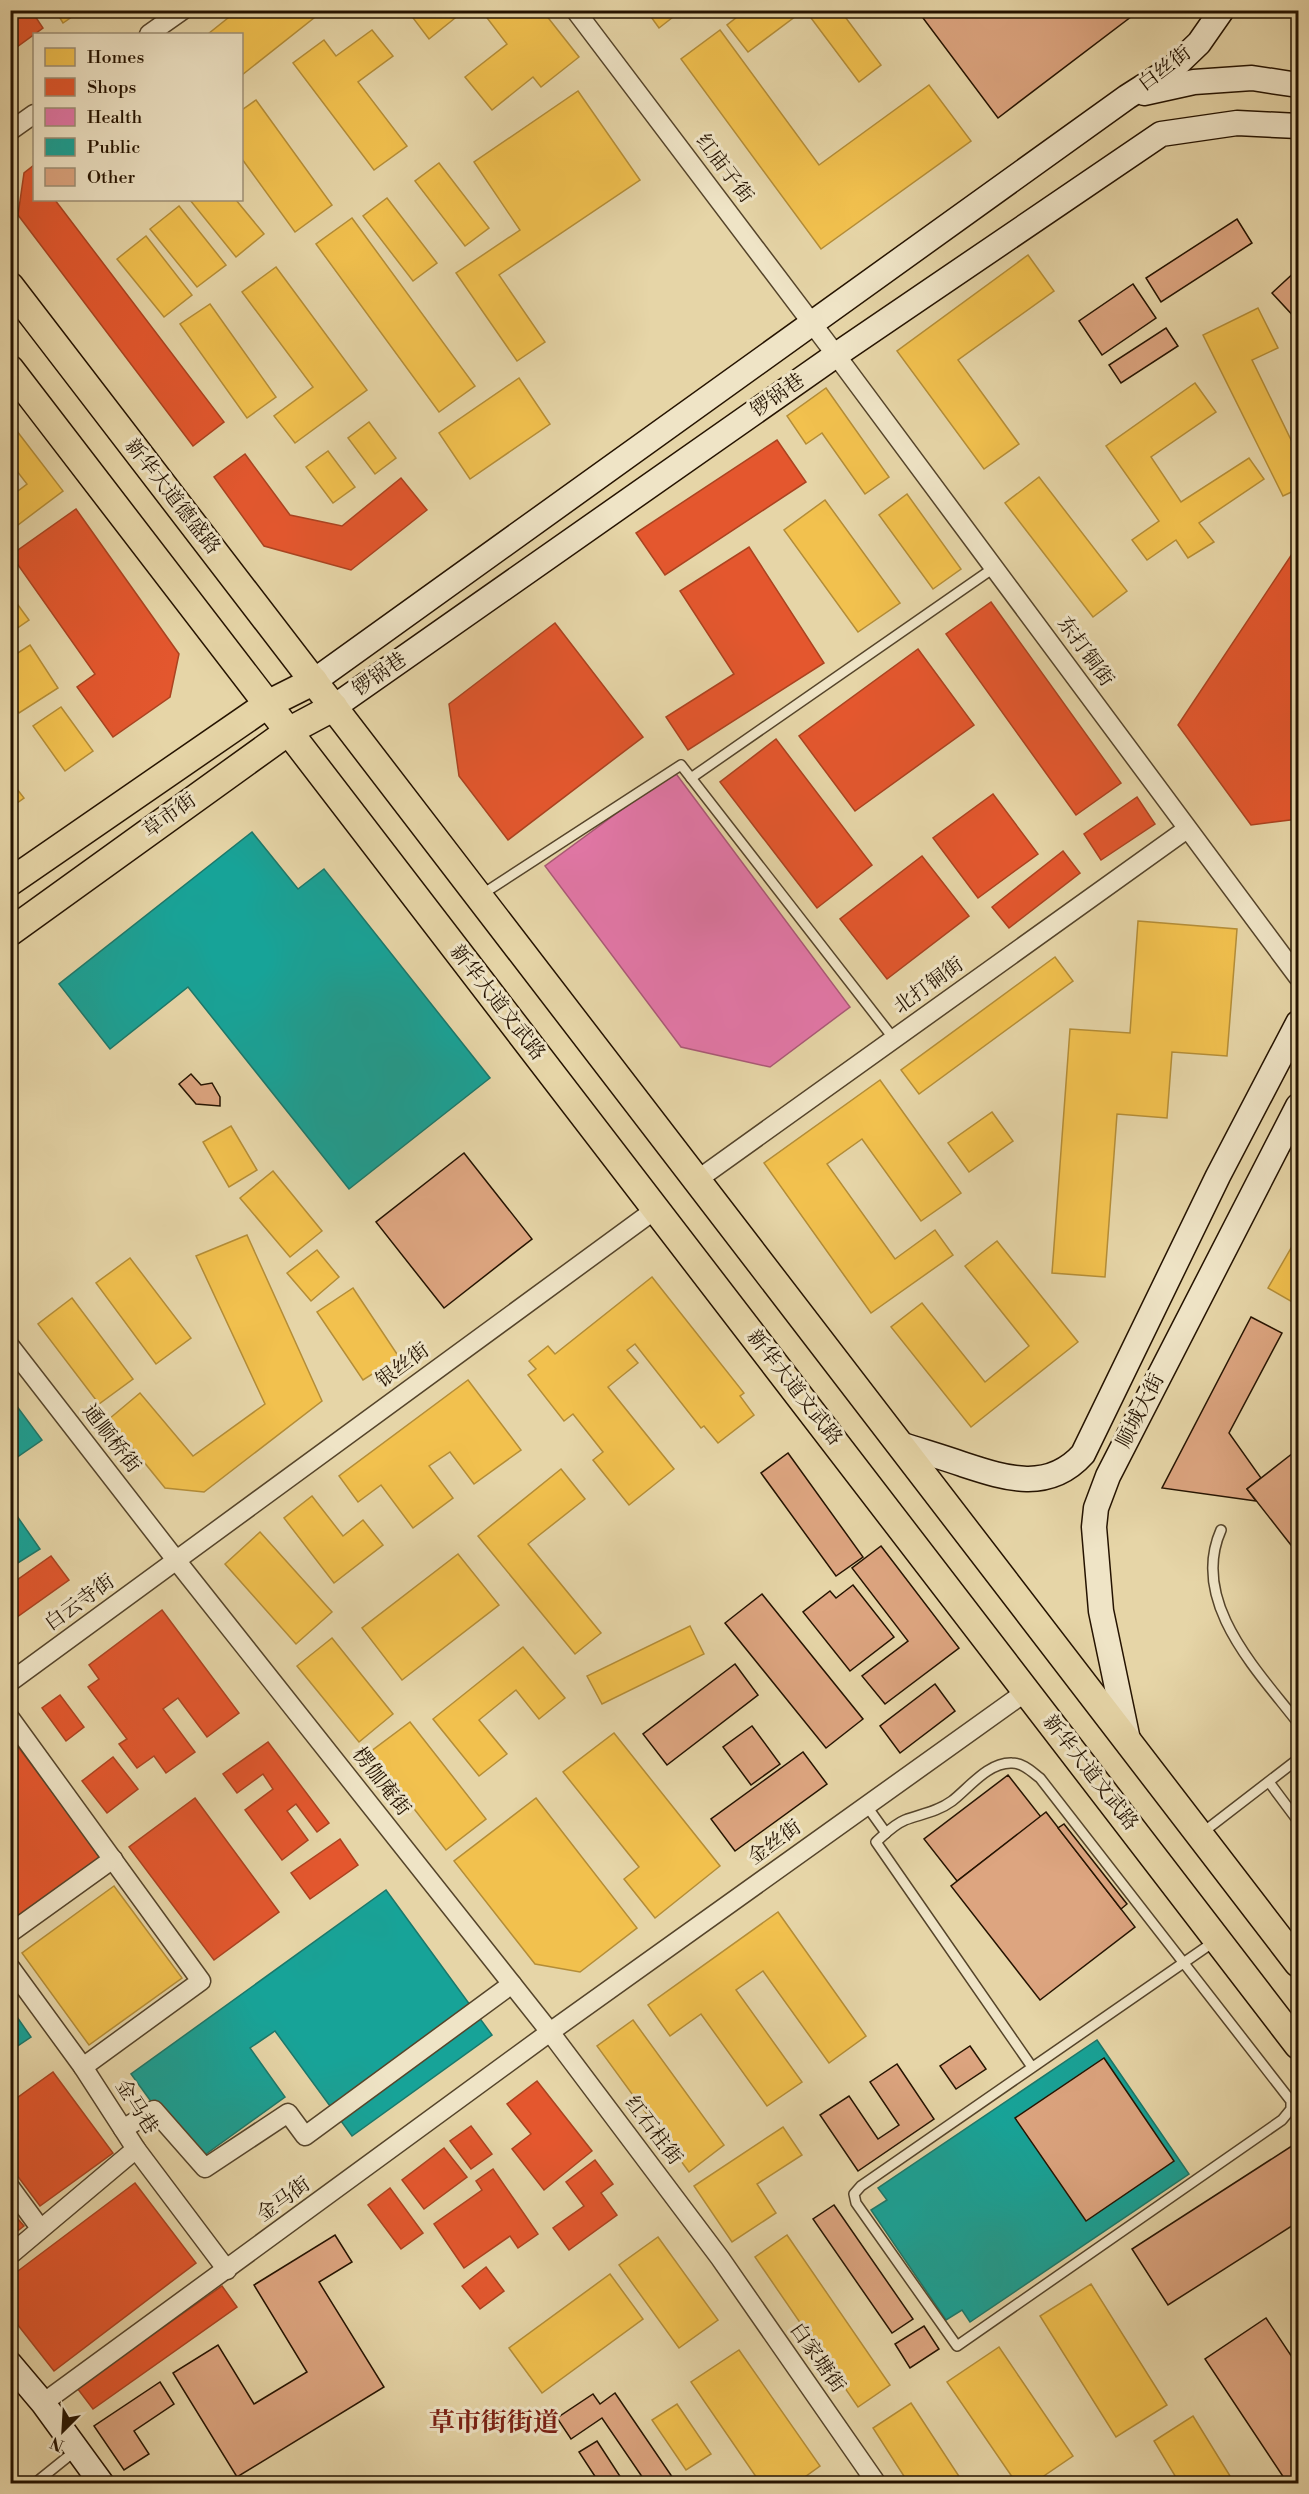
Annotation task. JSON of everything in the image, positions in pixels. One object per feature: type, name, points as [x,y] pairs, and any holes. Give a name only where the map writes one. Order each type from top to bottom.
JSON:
[{"type":"main road","name":"白丝街","points":[[1126,97],[1174,67],[1199,43],[1222,10]]},
{"type":"main road","points":[[1126,97],[1194,82],[1252,78],[1299,85]]},
{"type":"main road","name":"锣锅巷","points":[[314,681],[1126,97]]},
{"type":"main road","name":"锣锅巷","points":[[334,707],[836,355],[1161,134],[1237,123],[1299,126]]},
{"type":"main road","name":"新华大道德盛路","points":[[10,286],[334,707]]},
{"type":"main road","points":[[10,369],[289,731]]},
{"type":"main road","name":"草市街","points":[[10,882],[268,704],[314,681]]},
{"type":"main road","points":[[334,707],[1299,1963]]},
{"type":"main road","name":"草市街","points":[[10,932],[289,731],[334,707]]},
{"type":"main road","name":"新华大道文武路","points":[[289,731],[1299,2045]]},
{"type":"main road","name":"顺城大街","points":[[900,1444],[1014,1479],[1040,1479],[1072,1467],[1083,1454],[1218,1176],[1299,1023]]},
{"type":"main road","name":"顺城大街","points":[[1128,1740],[1101,1611],[1094,1527],[1096,1508],[1108,1476],[1299,1106]]},
{"type":"main road","points":[[10,2364],[43,2403],[102,2484]]},
{"type":"street","points":[[150,33],[183,10]]},
{"type":"street","name":"红庙子街","points":[[575,10],[836,355]]},
{"type":"street","points":[[10,131],[33,115]]},
{"type":"street","name":"东打铜街","points":[[836,355],[1299,977]]},
{"type":"street","name":"北打铜街","points":[[697,1180],[1187,828]]},
{"type":"street","name":"银丝街","points":[[176,1560],[656,1209]]},
{"type":"street","name":"通顺桥街","points":[[10,1346],[176,1560]]},
{"type":"street","name":"白云寺街","points":[[10,1682],[176,1560]]},
{"type":"street","name":"楞伽庵街","points":[[176,1560],[550,2032]]},
{"type":"street","name":"金丝街","points":[[550,2032],[1027,1691]]},
{"type":"street","points":[[10,1718],[201,1981],[83,2067]]},
{"type":"street","points":[[10,1933],[113,1859]]},
{"type":"street","name":"金马巷","points":[[10,1967],[83,2067],[136,2149],[227,2270]]},
{"type":"street","points":[[123,2129],[154,2110],[205,2168],[288,2113],[305,2136],[512,1984]]},
{"type":"street","name":"红石柱街","points":[[550,2032],[720,2258]]},
{"type":"street","name":"金马街","points":[[43,2403],[550,2032]]},
{"type":"street","points":[[10,2255],[136,2149]]},
{"type":"street","points":[[10,2187],[40,2228]]},
{"type":"street","name":"白家塘街","points":[[720,2258],[877,2484]]},
{"type":"lane","points":[[691,778],[994,567]]},
{"type":"lane","points":[[479,896],[681,765],[894,1039]]},
{"type":"lane","points":[[1221,1530],[1217,1538],[1213,1567],[1217,1596],[1227,1626],[1242,1650],[1299,1723]]},
{"type":"lane","points":[[1200,1835],[1299,1760]]},
{"type":"lane","points":[[1032,2067],[876,1842],[905,1820],[926,1815],[950,1802],[995,1765],[1013,1763],[1025,1767],[1040,1778],[1184,1963],[1291,2101],[1290,2109],[1282,2120],[957,2346],[856,2203],[854,2194],[861,2186],[1032,2067],[1184,1963],[1217,1940]]},
{"type":"lane","points":[[1269,1782],[1299,1821]]},
{"type":"lane","points":[[866,1805],[886,1833]]},
{"type":"lane","points":[[34,2484],[77,2449]]},
{"type":"building: Homes","points":[[55,10],[82,10],[63,23]]},
{"type":"building: Homes","points":[[238,10],[324,10],[243,74],[243,33],[209,33]]},
{"type":"building: Homes","points":[[415,10],[465,10],[429,39],[410,14]]},
{"type":"building: Homes","points":[[481,10],[542,10],[579,57],[541,87],[533,77],[492,110],[465,77],[507,44]]},
{"type":"building: Homes","points":[[646,10],[682,10],[659,28]]},
{"type":"building: Homes","points":[[746,10],[804,10],[748,52],[727,25]]},
{"type":"building: Homes","points":[[805,10],[840,10],[881,65],[859,82]]},
{"type":"building: Homes","points":[[372,30],[393,56],[358,82],[407,146],[374,170],[293,63],[324,40],[336,56]]},
{"type":"building: Homes","points":[[720,30],[819,165],[929,85],[971,141],[821,249],[681,59]]},
{"type":"building: Homes","points":[[578,91],[640,180],[499,275],[545,342],[517,361],[456,273],[520,230],[474,162]]},
{"type":"building: Homes","points":[[256,100],[332,205],[295,232],[243,160],[243,109]]},
{"type":"building: Homes","points":[[439,163],[489,228],[465,246],[415,181]]},
{"type":"building: Homes","points":[[387,198],[437,263],[413,281],[363,216]]},
{"type":"building: Homes","points":[[191,201],[237,201],[264,234],[236,257]]},
{"type":"building: Homes","points":[[179,206],[226,265],[197,287],[150,229]]},
{"type":"building: Homes","points":[[352,218],[475,386],[439,412],[316,244]]},
{"type":"building: Homes","points":[[146,236],[192,295],[164,317],[117,259]]},
{"type":"building: Homes","points":[[1028,255],[1054,291],[958,360],[1019,444],[984,469],[897,351]]},
{"type":"building: Homes","points":[[276,267],[367,390],[295,443],[274,416],[313,387],[242,292]]},
{"type":"building: Homes","points":[[210,304],[276,397],[247,418],[180,324]]},
{"type":"building: Homes","points":[[1258,308],[1278,348],[1252,360],[1296,450],[1298,448],[1298,489],[1283,496],[1203,335]]},
{"type":"building: Homes","points":[[519,378],[550,424],[470,479],[439,433]]},
{"type":"building: Homes","points":[[1195,383],[1216,412],[1151,457],[1181,502],[1249,458],[1264,479],[1199,523],[1214,542],[1188,558],[1176,540],[1147,560],[1132,540],[1159,521],[1106,446]]},
{"type":"building: Homes","points":[[826,388],[889,477],[865,494],[822,433],[806,444],[787,416]]},
{"type":"building: Homes","points":[[10,422],[63,491],[10,531],[10,497],[27,484],[10,462]]},
{"type":"building: Homes","points":[[369,422],[396,458],[375,474],[348,438]]},
{"type":"building: Homes","points":[[328,451],[355,487],[333,503],[306,467]]},
{"type":"building: Homes","points":[[1039,477],[1127,591],[1093,617],[1005,503]]},
{"type":"building: Homes","points":[[907,494],[961,569],[933,589],[879,515]]},
{"type":"building: Homes","points":[[825,500],[900,603],[858,632],[784,530]]},
{"type":"building: Homes","points":[[10,594],[29,620],[10,633]]},
{"type":"building: Homes","points":[[30,645],[58,688],[19,713],[10,701],[10,658]]},
{"type":"building: Homes","points":[[61,707],[93,751],[65,771],[33,726]]},
{"type":"building: Homes","points":[[10,780],[24,798],[10,808]]},
{"type":"building: Homes","points":[[1138,921],[1237,929],[1227,1056],[1172,1052],[1167,1118],[1117,1114],[1105,1277],[1052,1273],[1070,1029],[1130,1033]]},
{"type":"building: Homes","points":[[1055,957],[1073,981],[919,1094],[901,1070]]},
{"type":"building: Homes","points":[[880,1080],[961,1193],[921,1221],[862,1139],[827,1164],[895,1259],[935,1230],[953,1255],[871,1313],[764,1163]]},
{"type":"building: Homes","points":[[992,1112],[1013,1141],[969,1172],[948,1143]]},
{"type":"building: Homes","points":[[231,1126],[257,1170],[229,1187],[203,1142]]},
{"type":"building: Homes","points":[[273,1171],[322,1231],[290,1257],[240,1198]]},
{"type":"building: Homes","points":[[247,1235],[322,1401],[204,1492],[165,1488],[109,1419],[140,1393],[193,1456],[265,1404],[196,1256]]},
{"type":"building: Homes","points":[[1298,1236],[1298,1294],[1294,1303],[1268,1288]]},
{"type":"building: Homes","points":[[997,1241],[1078,1342],[971,1427],[891,1327],[922,1303],[985,1382],[1029,1346],[965,1266]]},
{"type":"building: Homes","points":[[317,1250],[339,1277],[311,1301],[287,1273]]},
{"type":"building: Homes","points":[[130,1258],[191,1338],[156,1364],[96,1283]]},
{"type":"building: Homes","points":[[652,1277],[744,1393],[740,1396],[754,1415],[718,1443],[704,1426],[701,1428],[635,1344],[627,1350],[638,1363],[608,1387],[674,1469],[629,1505],[593,1460],[603,1452],[573,1414],[564,1421],[528,1375],[536,1369],[529,1361],[548,1346],[555,1354]]},
{"type":"building: Homes","points":[[353,1288],[399,1357],[363,1380],[317,1312]]},
{"type":"building: Homes","points":[[72,1298],[133,1379],[99,1404],[38,1324]]},
{"type":"building: Homes","points":[[468,1380],[521,1450],[474,1484],[450,1452],[429,1466],[453,1498],[413,1528],[381,1485],[358,1502],[339,1476]]},
{"type":"building: Homes","points":[[561,1469],[585,1499],[528,1544],[601,1633],[575,1654],[478,1536]]},
{"type":"building: Homes","points":[[312,1496],[343,1536],[363,1520],[383,1545],[334,1583],[284,1518]]},
{"type":"building: Homes","points":[[260,1532],[332,1612],[296,1644],[225,1564]]},
{"type":"building: Homes","points":[[458,1554],[499,1605],[402,1680],[362,1628]]},
{"type":"building: Homes","points":[[690,1626],[704,1654],[602,1704],[587,1676]]},
{"type":"building: Homes","points":[[332,1638],[393,1714],[359,1742],[297,1666]]},
{"type":"building: Homes","points":[[523,1647],[565,1698],[539,1719],[516,1690],[479,1720],[507,1754],[479,1776],[433,1719]]},
{"type":"building: Homes","points":[[410,1722],[486,1819],[446,1850],[370,1752]]},
{"type":"building: Homes","points":[[614,1733],[720,1866],[655,1918],[624,1879],[639,1867],[563,1772]]},
{"type":"building: Homes","points":[[536,1798],[637,1928],[580,1972],[535,1964],[454,1861]]},
{"type":"building: Homes","points":[[114,1886],[182,1978],[89,2045],[22,1953]]},
{"type":"building: Homes","points":[[778,1912],[866,2036],[829,2063],[763,1971],[736,1990],[802,2082],[767,2106],[701,2014],[670,2036],[648,2005]]},
{"type":"building: Homes","points":[[633,2020],[724,2145],[689,2172],[597,2046]]},
{"type":"building: Homes","points":[[783,2127],[802,2155],[757,2184],[776,2213],[732,2242],[694,2186]]},
{"type":"building: Homes","points":[[787,2235],[890,2385],[858,2407],[755,2257]]},
{"type":"building: Homes","points":[[658,2237],[718,2320],[679,2348],[619,2265]]},
{"type":"building: Homes","points":[[610,2274],[643,2319],[542,2393],[509,2348]]},
{"type":"building: Homes","points":[[1091,2284],[1167,2405],[1116,2437],[1040,2316]]},
{"type":"building: Homes","points":[[999,2347],[1073,2456],[1032,2484],[1017,2484],[947,2382]]},
{"type":"building: Homes","points":[[739,2350],[820,2466],[795,2484],[761,2484],[691,2382]]},
{"type":"building: Homes","points":[[911,2403],[964,2484],[909,2484],[873,2428]]},
{"type":"building: Homes","points":[[677,2404],[711,2454],[686,2470],[652,2420]]},
{"type":"building: Homes","points":[[1193,2416],[1235,2484],[1170,2484],[1177,2479],[1154,2441]]},
{"type":"building: Shops","points":[[10,10],[31,10],[43,28],[33,33],[10,52]]},
{"type":"building: Shops","points":[[33,166],[33,201],[56,201],[224,422],[193,446],[18,215],[24,173]]},
{"type":"building: Shops","points":[[777,440],[806,482],[665,575],[636,533]]},
{"type":"building: Shops","points":[[245,454],[290,515],[342,526],[401,478],[427,510],[351,570],[264,546],[214,477]]},
{"type":"building: Shops","points":[[76,509],[179,654],[170,697],[113,737],[77,687],[95,674],[11,555]]},
{"type":"building: Shops","points":[[1298,545],[1298,819],[1251,825],[1178,725]]},
{"type":"building: Shops","points":[[749,547],[824,663],[688,750],[666,717],[734,674],[680,591]]},
{"type":"building: Shops","points":[[991,602],[1121,783],[1076,815],[946,634]]},
{"type":"building: Shops","points":[[555,623],[643,737],[508,840],[459,776],[449,704]]},
{"type":"building: Shops","points":[[918,649],[974,725],[855,811],[799,736]]},
{"type":"building: Shops","points":[[776,739],[872,865],[817,908],[720,782]]},
{"type":"building: Shops","points":[[993,794],[1038,854],[978,898],[933,838]]},
{"type":"building: Shops","points":[[1137,797],[1155,824],[1101,860],[1084,834]]},
{"type":"building: Shops","points":[[1063,851],[1080,873],[1009,928],[992,907]]},
{"type":"building: Shops","points":[[922,856],[969,916],[887,979],[840,919]]},
{"type":"building: Shops","points":[[51,1556],[69,1580],[10,1622],[10,1585]]},
{"type":"building: Shops","points":[[162,1610],[239,1713],[207,1737],[178,1698],[163,1709],[195,1752],[166,1773],[154,1756],[137,1768],[119,1744],[127,1739],[88,1687],[99,1679],[89,1665]]},
{"type":"building: Shops","points":[[60,1695],[84,1727],[66,1741],[42,1708]]},
{"type":"building: Shops","points":[[10,1736],[101,1857],[18,1918],[10,1908]]},
{"type":"building: Shops","points":[[268,1742],[329,1823],[317,1832],[296,1804],[287,1811],[308,1840],[282,1860],[245,1810],[273,1789],[263,1774],[237,1793],[223,1774]]},
{"type":"building: Shops","points":[[113,1757],[138,1789],[107,1813],[82,1781]]},
{"type":"building: Shops","points":[[195,1798],[279,1912],[214,1960],[129,1847]]},
{"type":"building: Shops","points":[[340,1839],[358,1865],[310,1899],[291,1873]]},
{"type":"building: Shops","points":[[53,2072],[113,2153],[40,2206],[10,2166],[10,2103]]},
{"type":"building: Shops","points":[[537,2081],[592,2151],[544,2190],[512,2149],[531,2134],[507,2104]]},
{"type":"building: Shops","points":[[471,2126],[492,2154],[471,2169],[450,2141]]},
{"type":"building: Shops","points":[[444,2148],[467,2177],[424,2209],[402,2180]]},
{"type":"building: Shops","points":[[595,2160],[613,2184],[601,2193],[617,2215],[569,2250],[553,2228],[584,2206],[566,2182]]},
{"type":"building: Shops","points":[[493,2169],[538,2234],[518,2248],[510,2236],[464,2268],[434,2224],[482,2190],[476,2181]]},
{"type":"building: Shops","points":[[135,2183],[196,2263],[54,2371],[10,2315],[10,2277]]},
{"type":"building: Shops","points":[[390,2188],[423,2233],[401,2249],[368,2205]]},
{"type":"building: Shops","points":[[10,2210],[24,2226],[10,2237]]},
{"type":"building: Shops","points":[[486,2267],[504,2291],[480,2309],[462,2286]]},
{"type":"building: Shops","points":[[222,2286],[237,2307],[93,2409],[77,2388]]},
{"type":"building: Health","points":[[674,771],[850,1007],[770,1067],[681,1047],[545,866]]},
{"type":"building: Public","points":[[252,832],[298,889],[324,869],[490,1078],[349,1189],[188,987],[110,1049],[59,984]]},
{"type":"building: Public","points":[[10,1397],[42,1440],[10,1462]]},
{"type":"building: Public","points":[[10,1506],[40,1549],[10,1568],[10,1553],[15,1550],[10,1544]]},
{"type":"building: Public","points":[[386,1890],[492,2035],[352,2136],[275,2031],[250,2048],[285,2097],[195,2162],[131,2074]]},
{"type":"building: Public","points":[[10,2007],[31,2037],[10,2051]]},
{"type":"building: Public","points":[[1097,2040],[1189,2174],[970,2322],[962,2310],[946,2320],[871,2210],[887,2200],[878,2188]]},
{"type":"building: Other","points":[[917,10],[1140,10],[998,118]]},
{"type":"building: Other","points":[[1237,219],[1252,243],[1161,302],[1146,278]]},
{"type":"building: Other","points":[[1298,269],[1298,321],[1272,293]]},
{"type":"building: Other","points":[[1133,284],[1156,318],[1102,355],[1079,321]]},
{"type":"building: Other","points":[[1166,328],[1178,346],[1121,383],[1109,365]]},
{"type":"building: Other","points":[[191,1074],[201,1085],[212,1083],[220,1097],[220,1106],[196,1104],[179,1084]]},
{"type":"building: Other","points":[[464,1153],[532,1239],[444,1308],[376,1222]]},
{"type":"building: Other","points":[[1251,1317],[1282,1333],[1229,1433],[1261,1478],[1247,1489],[1256,1501],[1162,1488]]},
{"type":"building: Other","points":[[1298,1351],[1298,1363],[1293,1356]]},
{"type":"building: Other","points":[[788,1453],[863,1557],[836,1576],[761,1473]]},
{"type":"building: Other","points":[[1293,1453],[1298,1460],[1298,1554],[1247,1489]]},
{"type":"building: Other","points":[[881,1546],[959,1648],[885,1704],[862,1676],[908,1641],[852,1568]]},
{"type":"building: Other","points":[[853,1585],[894,1637],[850,1671],[803,1612],[830,1591],[836,1598]]},
{"type":"building: Other","points":[[762,1594],[863,1719],[826,1748],[725,1623]]},
{"type":"building: Other","points":[[735,1664],[758,1695],[667,1765],[643,1734]]},
{"type":"building: Other","points":[[935,1684],[955,1711],[900,1753],[880,1726]]},
{"type":"building: Other","points":[[752,1726],[780,1764],[751,1785],[723,1747]]},
{"type":"building: Other","points":[[803,1752],[827,1784],[735,1851],[711,1819]]},
{"type":"building: Other","points":[[1008,1775],[1041,1817],[957,1881],[924,1839]]},
{"type":"building: Other","points":[[1046,1812],[1135,1927],[1040,2000],[951,1886]]},
{"type":"building: Other","points":[[1064,1824],[1127,1904],[1121,1909],[1058,1828]]},
{"type":"building: Other","points":[[970,2046],[986,2069],[956,2089],[940,2066]]},
{"type":"building: Other","points":[[1104,2058],[1174,2161],[1086,2221],[1015,2118]]},
{"type":"building: Other","points":[[897,2064],[934,2119],[858,2171],[820,2115],[849,2096],[878,2139],[899,2125],[870,2082]]},
{"type":"building: Other","points":[[1298,2142],[1298,2222],[1168,2305],[1132,2249]]},
{"type":"building: Other","points":[[834,2205],[913,2319],[892,2333],[813,2219]]},
{"type":"building: Other","points":[[335,2235],[352,2262],[319,2282],[384,2387],[237,2477],[173,2373],[218,2345],[254,2404],[307,2372],[254,2285]]},
{"type":"building: Other","points":[[1266,2318],[1298,2366],[1298,2484],[1288,2484],[1205,2359]]},
{"type":"building: Other","points":[[924,2326],[939,2349],[910,2368],[895,2344]]},
{"type":"building: Other","points":[[160,2382],[174,2404],[134,2431],[149,2454],[124,2470],[94,2426]]},
{"type":"building: Other","points":[[615,2393],[677,2484],[647,2484],[602,2418],[571,2439],[557,2418],[593,2394],[600,2404]]},
{"type":"building: Other","points":[[597,2441],[625,2484],[600,2484],[579,2452]]},
{"type":"district","name":"草市街街道","points":[[494,2423]]}]
